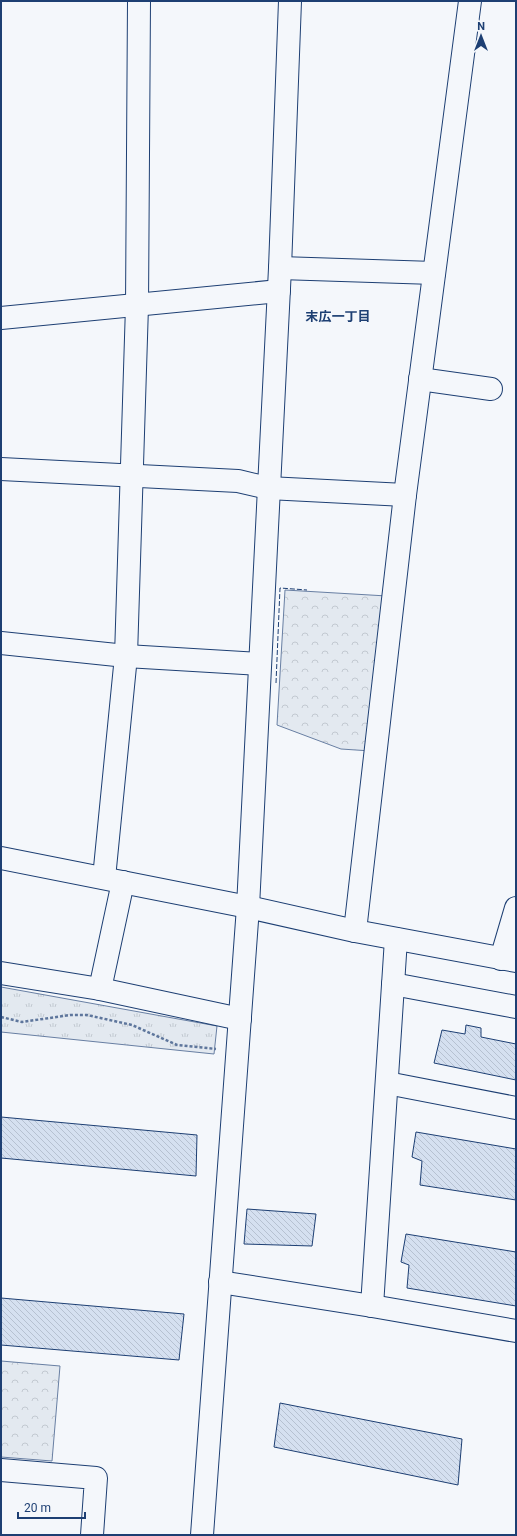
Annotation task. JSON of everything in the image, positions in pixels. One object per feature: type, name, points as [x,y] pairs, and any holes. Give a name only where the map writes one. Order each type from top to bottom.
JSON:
[{"type":"street","points":[[100,989],[114,880],[126,656],[137,306],[139,1]]},
{"type":"street","points":[[202,1535],[248,906],[279,291],[290,1]]},
{"type":"street","points":[[356,931],[405,495],[470,1]]},
{"type":"street","points":[[280,268],[434,274]]},
{"type":"street","points":[[1,318],[137,306],[279,291]]},
{"type":"street","points":[[420,379],[490,389]]},
{"type":"street","points":[[1,469],[238,481],[268,488],[405,495]]},
{"type":"street","points":[[1,643],[126,656],[260,664]]},
{"type":"street","points":[[1,858],[248,906],[356,931],[509,960],[516,908]]},
{"type":"street","points":[[372,1306],[396,939]]},
{"type":"street","points":[[1,973],[100,989],[240,1019]]},
{"type":"street","points":[[393,984],[516,1007]]},
{"type":"street","points":[[387,1083],[516,1108]]},
{"type":"street","points":[[220,1282],[372,1306],[516,1332]]},
{"type":"street","points":[[1,1470],[96,1478],[92,1535]]},
{"type":"path","points":[[1,1017],[22,1022],[70,1015],[87,1015],[132,1025],[177,1045],[238,1051]]},
{"type":"green space","points":[[285,590],[387,596],[371,751],[341,749],[277,725]]},
{"type":"green space","points":[[1,987],[217,1026],[214,1054],[1,1032]]},
{"type":"green space","points":[[1,1361],[60,1366],[52,1461],[1,1457]]},
{"type":"building","points":[[466,1025],[481,1028],[481,1037],[516,1044],[516,1080],[434,1063],[442,1030],[465,1034]]},
{"type":"building","points":[[1,1117],[197,1135],[196,1176],[1,1158]]},
{"type":"building","points":[[416,1132],[516,1149],[516,1200],[420,1185],[422,1161],[412,1157]]},
{"type":"building","points":[[247,1209],[316,1214],[312,1246],[244,1244]]},
{"type":"building","points":[[406,1234],[516,1252],[516,1306],[407,1288],[409,1265],[401,1262]]},
{"type":"building","points":[[1,1298],[184,1314],[179,1360],[1,1345]]},
{"type":"building","points":[[280,1403],[462,1439],[458,1485],[274,1447]]},
{"type":"fence","points":[[276,683],[280,588],[307,590]]},
{"type":"district","name":"末広一丁目","points":[[338,316]]}]
